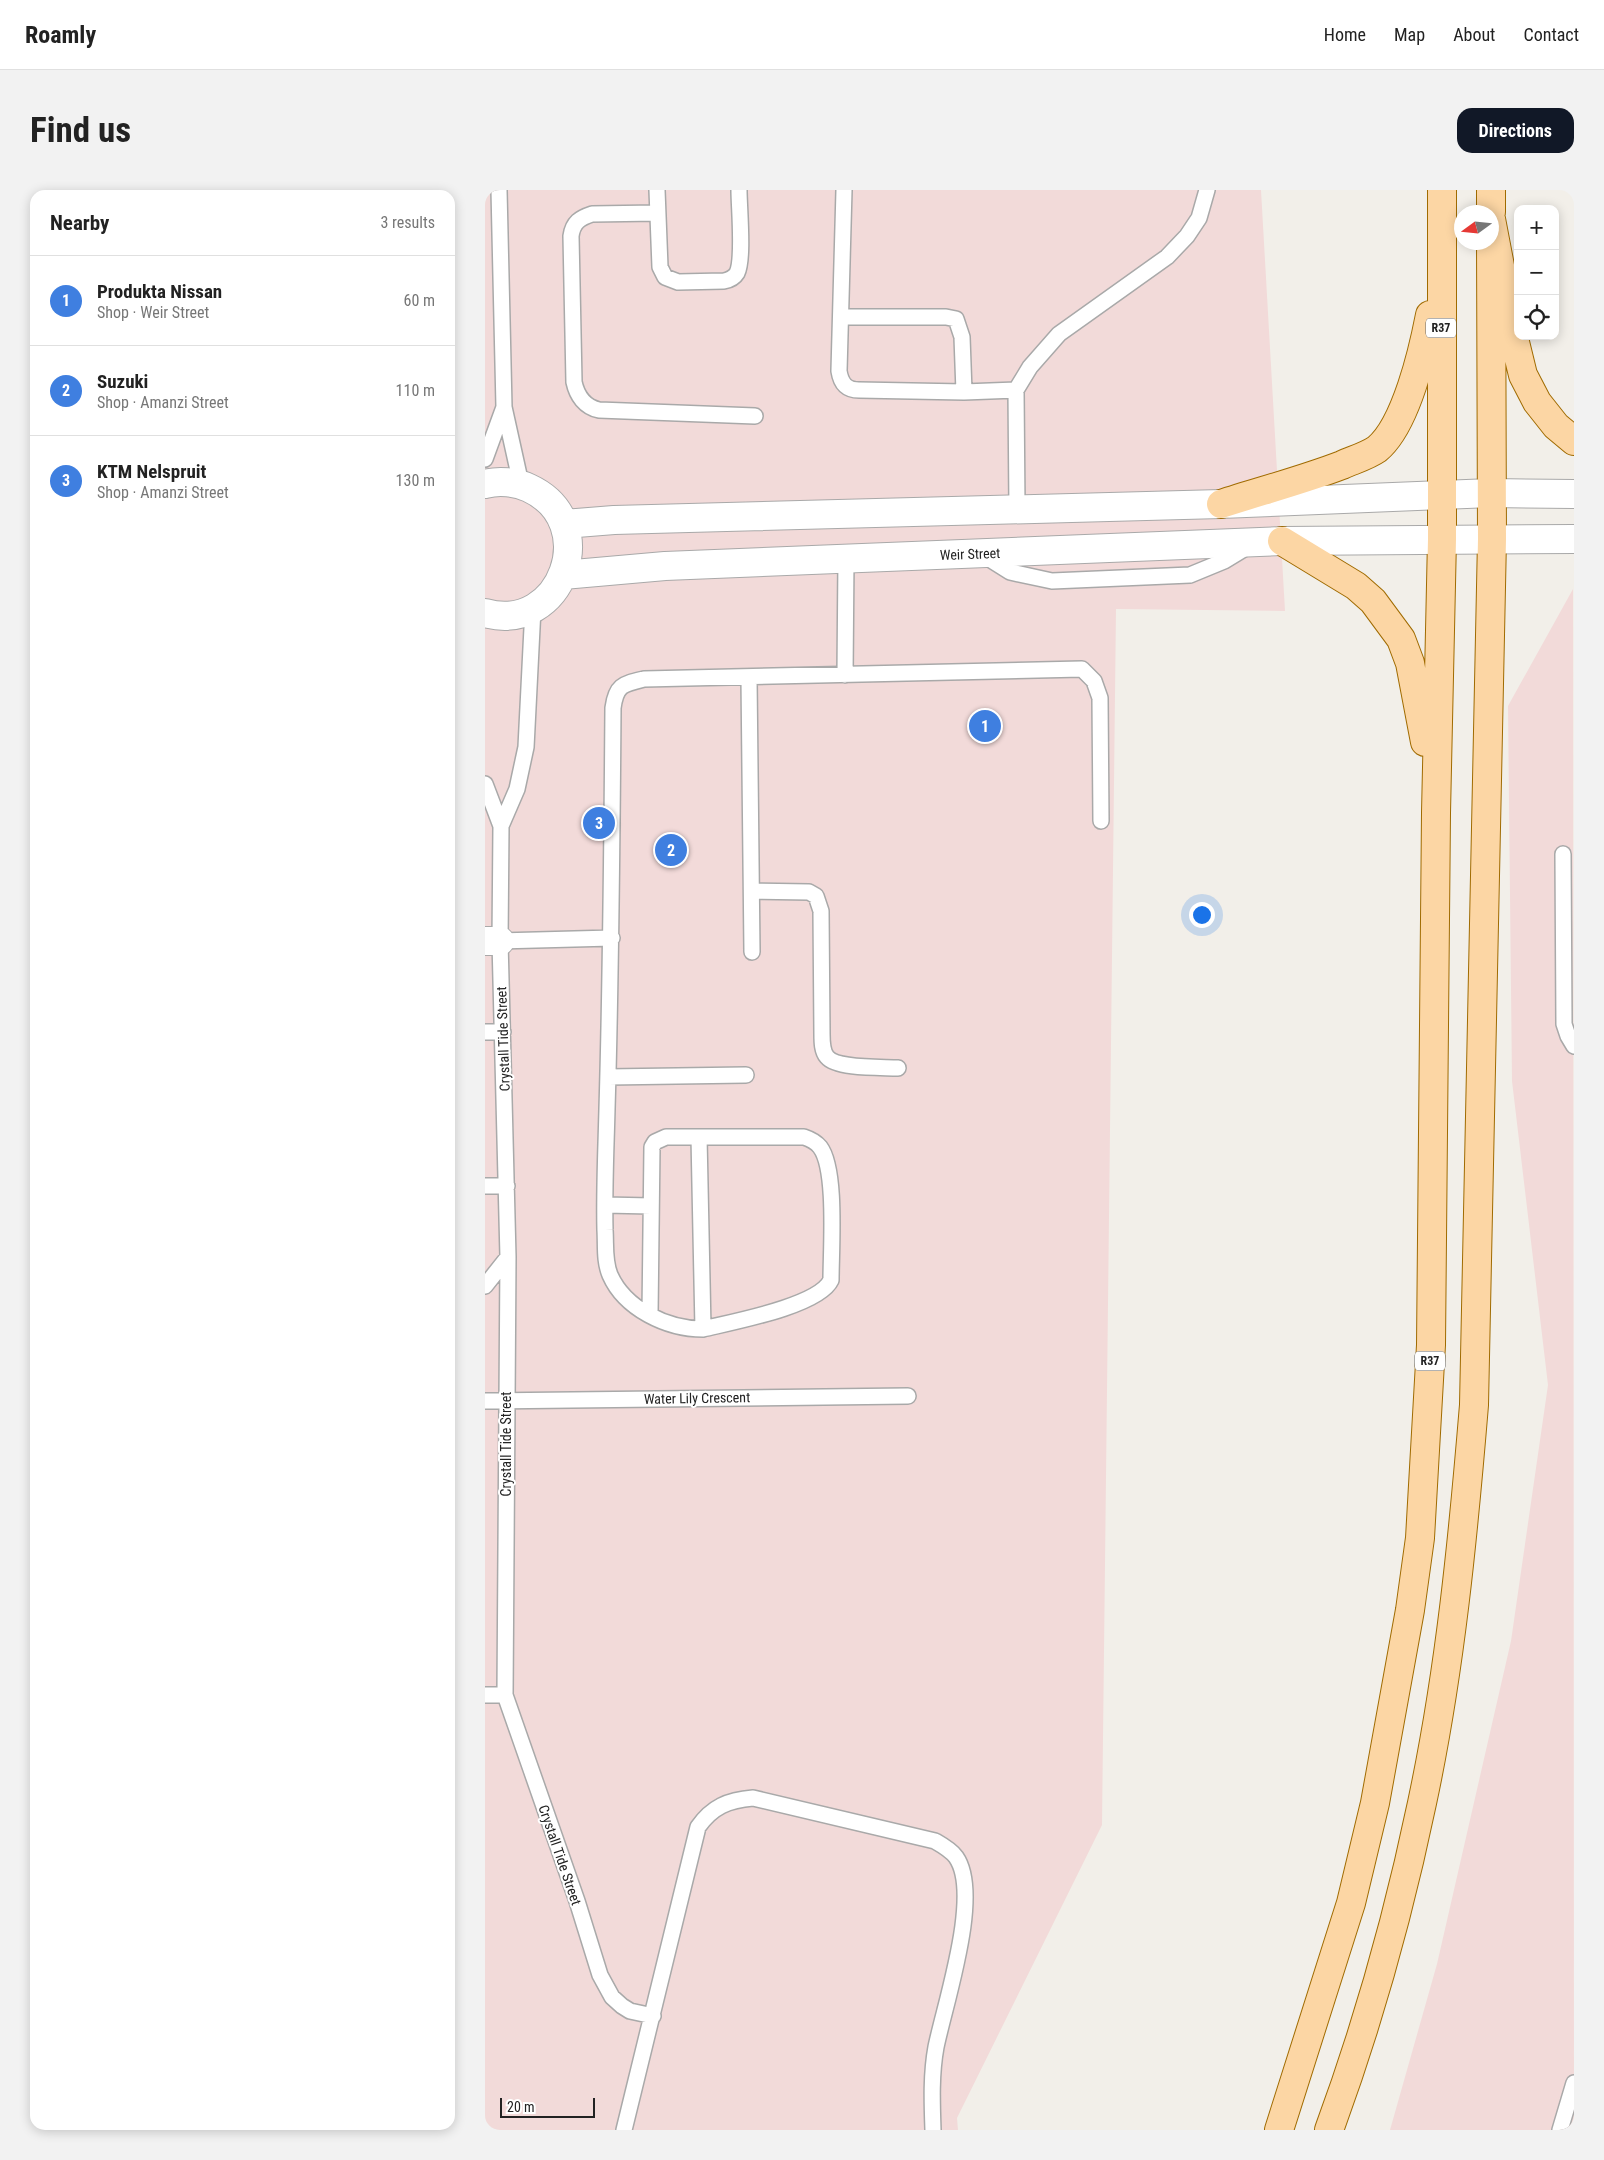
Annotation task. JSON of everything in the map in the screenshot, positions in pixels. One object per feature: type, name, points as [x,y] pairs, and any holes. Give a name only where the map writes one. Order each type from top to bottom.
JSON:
[{"type":"main road","name":"R37","points":[[1279,2130],[1351,1903],[1375,1803],[1409,1619],[1420,1538],[1431,1346],[1436,813],[1442,495],[1442,190]]},
{"type":"main road","points":[[1491,190],[1491,205]]},
{"type":"main road","points":[[1329,2130],[1375,1990],[1423,1802],[1439,1709],[1465,1511],[1474,1386],[1492,539],[1491,250]]},
{"type":"main road","points":[[1497,250],[1523,375],[1537,402],[1557,426],[1574,441]]},
{"type":"main road","points":[[1221,504],[1334,468],[1377,448],[1391,432],[1403,409],[1415,377],[1424,344],[1441,259]]},
{"type":"main road","points":[[1282,541],[1357,586],[1373,602],[1401,639],[1410,663],[1419,705],[1436,813]]},
{"type":"street","points":[[485,484],[505,482],[521,484],[542,495],[552,504],[564,524],[569,550],[563,576],[556,588],[545,600],[533,608],[504,615],[485,613]]},
{"type":"street","points":[[564,524],[614,520],[1221,504],[1491,493],[1574,494]]},
{"type":"street","name":"Weir Street","points":[[563,576],[665,566],[1282,541],[1441,538],[1574,539]]},
{"type":"lane","points":[[499,190],[503,407],[521,484]]},
{"type":"lane","points":[[657,190],[660,267],[665,277],[678,282],[730,280],[737,273],[740,260],[739,190]]},
{"type":"lane","points":[[844,190],[839,375],[842,382],[849,390],[964,392],[1016,390]]},
{"type":"lane","points":[[1017,509],[1016,390],[1030,367],[1059,334],[1167,257],[1187,236],[1199,218],[1207,190]]},
{"type":"lane","points":[[657,213],[592,214],[582,217],[574,224],[571,236],[575,382],[579,395],[584,403],[599,410],[755,416]]},
{"type":"lane","points":[[841,317],[946,317],[956,319],[962,337],[964,392]]},
{"type":"lane","points":[[485,459],[503,407]]},
{"type":"lane","points":[[845,675],[846,558]]},
{"type":"lane","name":"Crystall Tide Street","points":[[533,608],[526,747],[517,789],[501,826],[493,941],[503,1032],[507,1186],[505,1695],[577,1902],[600,1975],[611,1997],[622,2006],[653,2016]]},
{"type":"lane","points":[[650,1314],[652,1148],[655,1142],[666,1137],[804,1137],[819,1146],[824,1154],[830,1175],[831,1280],[825,1290],[789,1307],[703,1329],[674,1326],[650,1314],[631,1302],[618,1289],[610,1275],[606,1263],[605,1206],[612,938],[615,694],[621,686],[644,679],[1082,669],[1094,681],[1100,698],[1101,821]]},
{"type":"lane","points":[[749,678],[752,952]]},
{"type":"lane","name":"Crystall Tide Street","points":[[485,784],[501,826]]},
{"type":"lane","points":[[1563,854],[1564,1024],[1574,1046]]},
{"type":"lane","points":[[752,891],[809,892],[819,901],[821,932],[821,1034],[823,1049],[828,1059],[842,1064],[898,1068]]},
{"type":"lane","points":[[493,941],[612,938]]},
{"type":"lane","points":[[485,1032],[503,1032]]},
{"type":"lane","points":[[608,1077],[746,1075]]},
{"type":"lane","points":[[699,1137],[703,1329]]},
{"type":"lane","points":[[485,1186],[507,1186]]},
{"type":"lane","points":[[605,1206],[651,1206]]},
{"type":"lane","points":[[485,1286],[508,1257]]},
{"type":"lane","name":"Water Lily Crescent","points":[[485,1401],[908,1396]]},
{"type":"lane","points":[[485,1695],[505,1695]]},
{"type":"lane","points":[[624,2130],[697,1827],[704,1818],[719,1806],[739,1799],[753,1798],[935,1841],[955,1856],[961,1868],[965,1897],[963,1925],[934,2064],[933,2130]]},
{"type":"lane","points":[[1560,2130],[1574,2083]]},
{"type":"shaded area","points":[[485,190],[1261,190],[1285,611],[1116,609],[1102,1825],[957,2118],[958,2130],[485,2130]]},
{"type":"shaded area","points":[[1573,589],[1574,2130],[1390,2130],[1437,1964],[1511,1641],[1548,1385],[1512,1081],[1508,706]]},
{"type":"place","name":"Produkta Nissan","points":[[985,726]]},
{"type":"place","name":"KTM Nelspruit","points":[[599,823]]},
{"type":"place","name":"Suzuki","points":[[671,850]]}]
